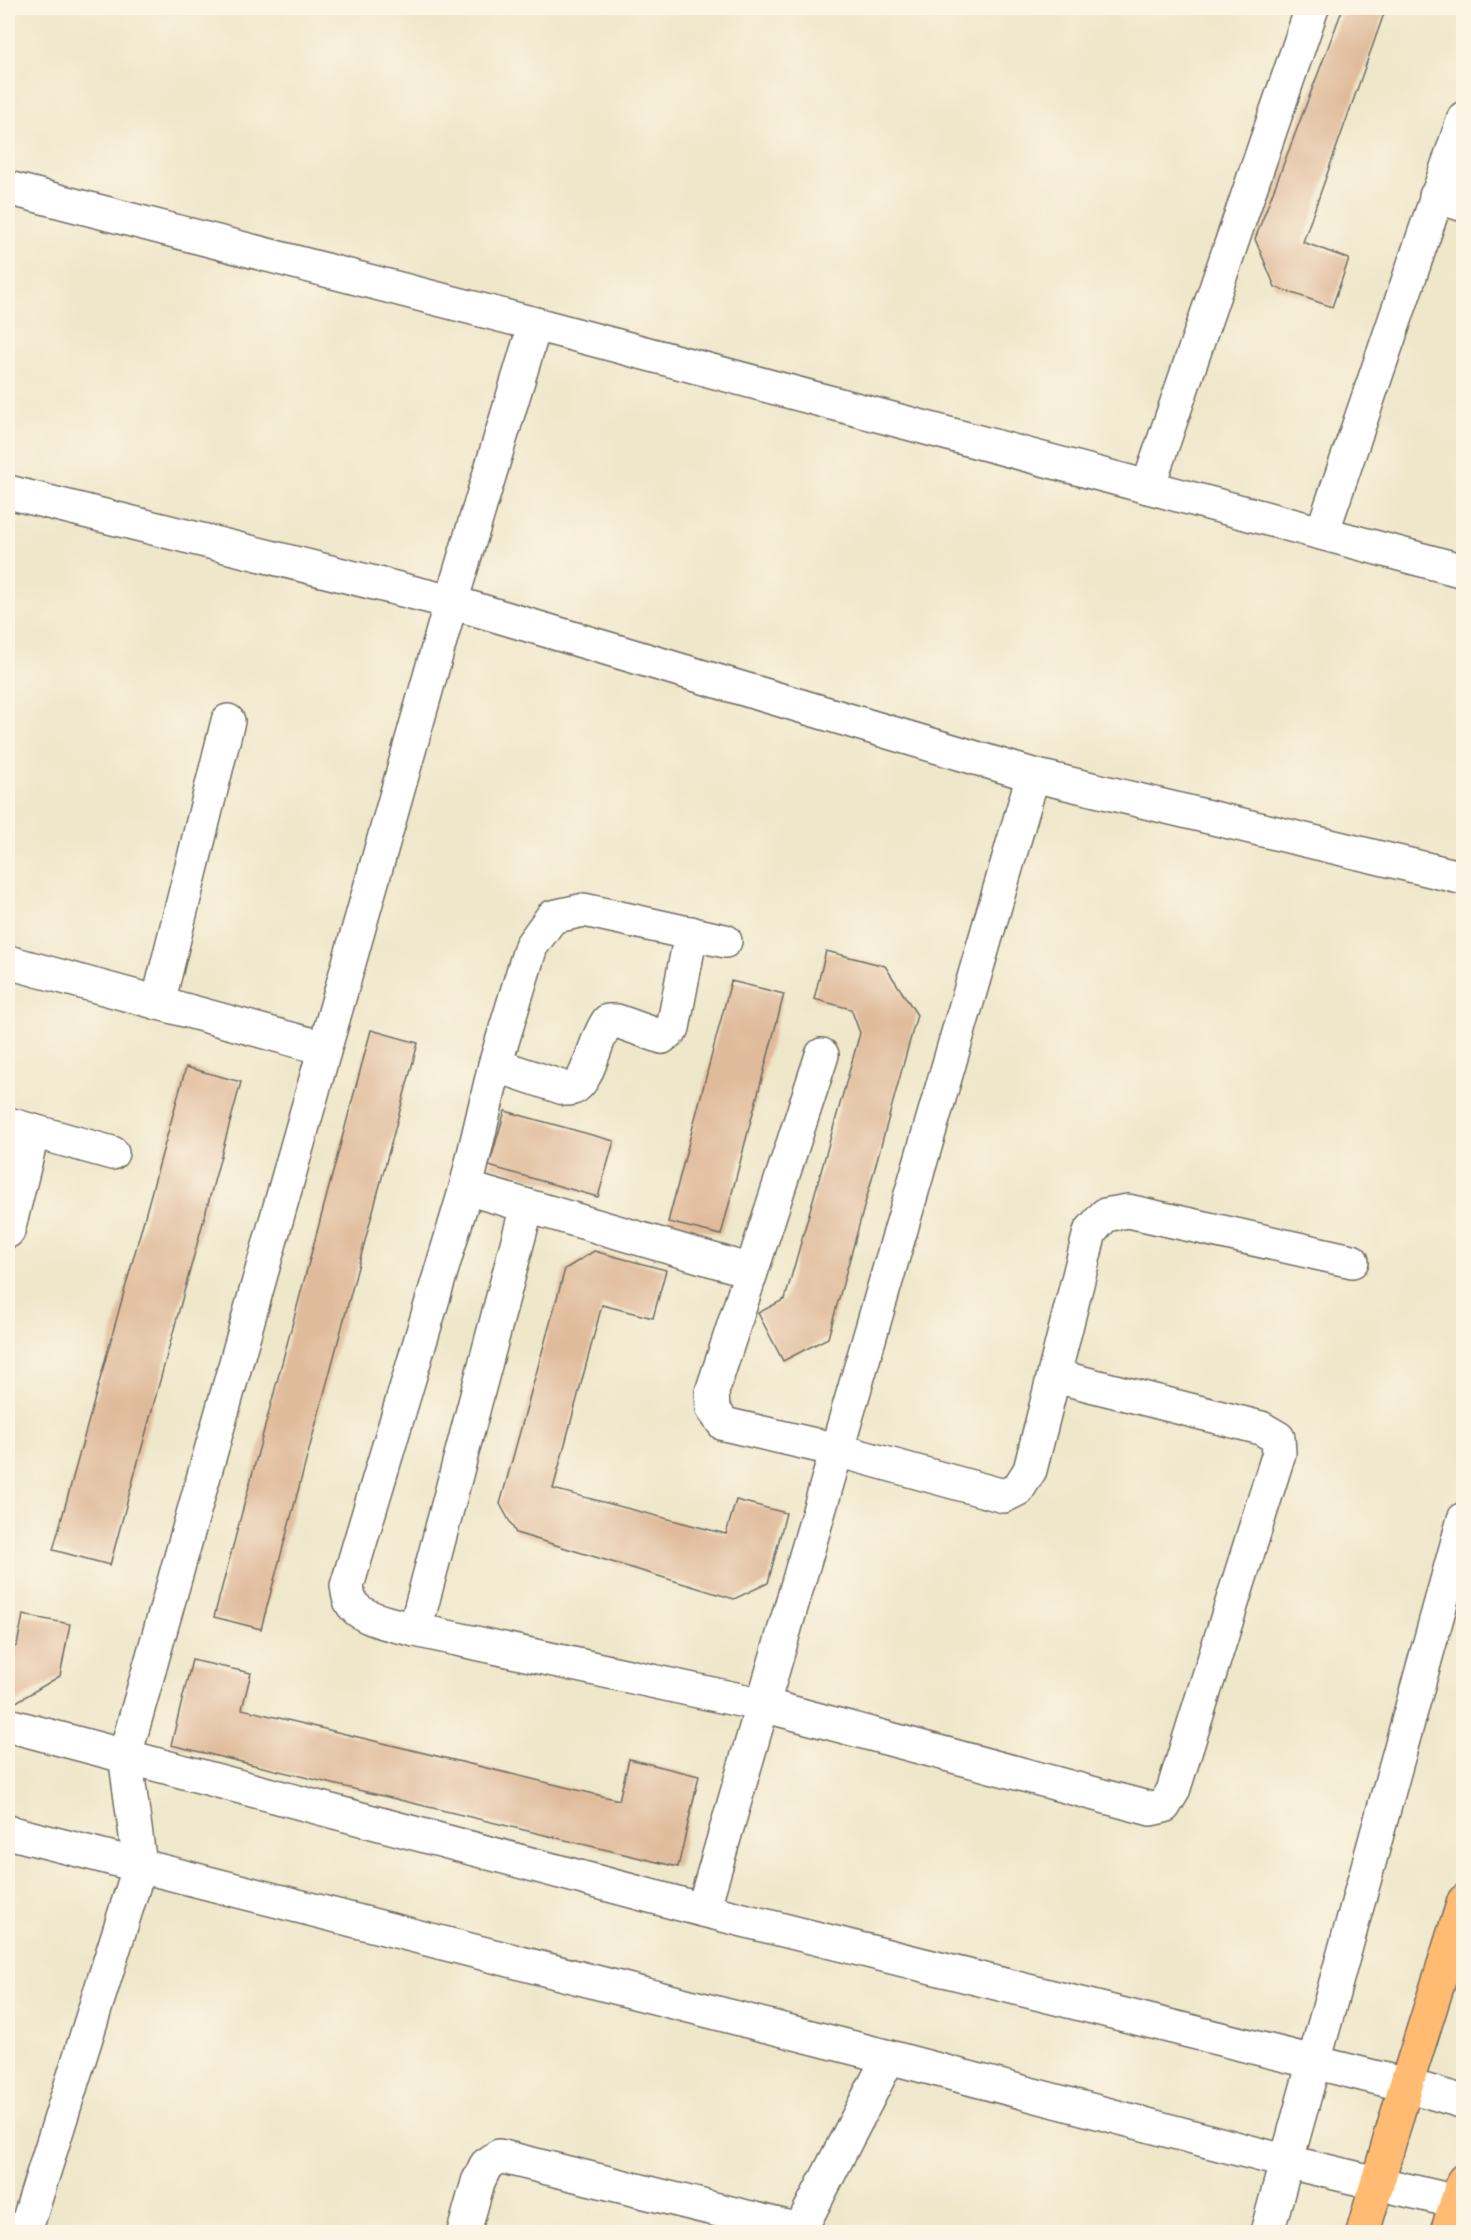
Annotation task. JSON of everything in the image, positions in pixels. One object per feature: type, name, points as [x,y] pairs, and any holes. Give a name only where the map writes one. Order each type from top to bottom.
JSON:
[{"type":"main road","points":[[1364,2232],[1406,2085],[1464,1901]]},
{"type":"street","points":[[1148,487],[1312,8]]},
{"type":"street","points":[[1322,533],[1450,201],[1464,118]]},
{"type":"street","points":[[8,188],[535,324],[1464,571]]},
{"type":"street","points":[[25,2232],[140,1865],[125,1755],[451,602],[535,324]]},
{"type":"street","points":[[8,492],[451,602],[1033,775],[1464,878]]},
{"type":"street","points":[[158,1003],[228,721]]},
{"type":"street","points":[[703,1910],[1033,775]]},
{"type":"street","points":[[725,941],[584,910],[552,917],[531,946],[495,1065],[466,1188],[347,1586],[350,1602],[374,1619],[415,1630],[763,1705],[1151,1809],[1164,1806],[1173,1791],[1279,1453],[1278,1438],[1261,1428],[1055,1376]]},
{"type":"street","points":[[495,1065],[567,1089],[576,1087],[583,1079],[601,1030],[608,1021],[617,1021],[662,1037],[673,1028],[691,933]]},
{"type":"street","points":[[8,962],[324,1048]]},
{"type":"street","points":[[822,1055],[712,1392],[713,1410],[724,1424],[837,1450],[1004,1496],[1018,1489],[1030,1470],[1090,1232],[1105,1215],[1128,1211],[1352,1261]]},
{"type":"street","points":[[8,1231],[20,1128],[112,1153]]},
{"type":"street","points":[[466,1188],[751,1271]]},
{"type":"street","points":[[415,1630],[527,1206]]},
{"type":"street","points":[[1267,2232],[1464,1519]]},
{"type":"street","points":[[8,1725],[703,1910],[1406,2085],[1464,2102]]},
{"type":"street","points":[[8,1832],[889,2057],[1456,2205]]},
{"type":"street","points":[[464,2232],[478,2182],[486,2165],[499,2156],[799,2231],[889,2057]]},
{"type":"building","points":[[1343,8],[1386,8],[1303,242],[1349,259],[1332,307],[1275,287],[1255,239]]},
{"type":"building","points":[[826,951],[885,966],[917,1015],[828,1338],[783,1361],[758,1313],[785,1299],[860,1033],[851,1009],[814,999]]},
{"type":"building","points":[[731,981],[784,994],[721,1235],[668,1222]]},
{"type":"building","points":[[371,1030],[418,1043],[261,1629],[214,1617]]},
{"type":"building","points":[[186,1067],[241,1082],[110,1565],[53,1550]]},
{"type":"building","points":[[505,1111],[614,1141],[598,1197],[489,1166]]},
{"type":"building","points":[[594,1251],[666,1270],[653,1318],[602,1305],[553,1489],[726,1534],[736,1500],[786,1513],[768,1583],[734,1599],[516,1533],[500,1504],[565,1269]]},
{"type":"building","points":[[23,1615],[70,1624],[60,1676],[8,1707],[8,1652],[17,1645]]},
{"type":"building","points":[[192,1660],[251,1673],[242,1709],[619,1800],[629,1759],[699,1776],[678,1867],[171,1745]]}]
